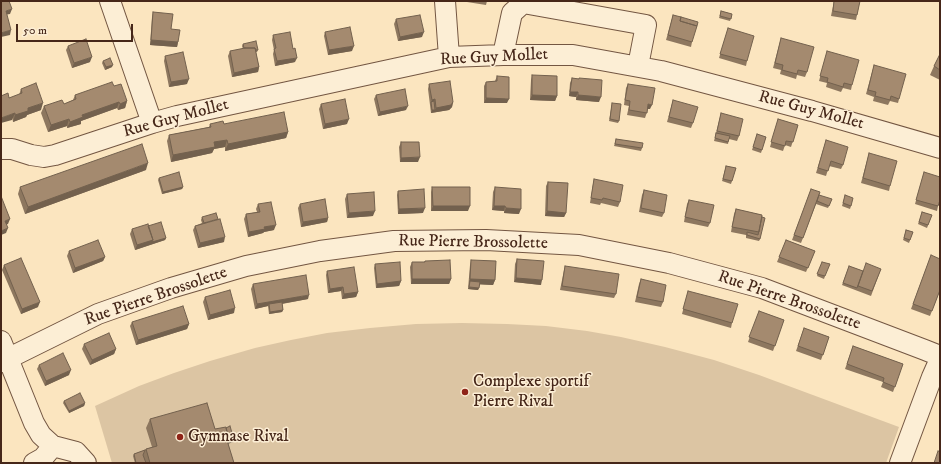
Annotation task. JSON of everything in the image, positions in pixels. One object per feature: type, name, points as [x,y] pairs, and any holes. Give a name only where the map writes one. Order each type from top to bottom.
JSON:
[{"type":"street","points":[[445,1],[449,57]]},
{"type":"street","points":[[503,55],[512,13],[523,3],[646,25],[638,66]]},
{"type":"street","points":[[113,9],[152,123]]},
{"type":"street","name":"Rue Guy Mollet","points":[[1,149],[12,149],[31,156],[44,157],[55,155],[177,116],[449,57],[503,55],[573,55],[638,66],[804,109],[940,148]]},
{"type":"street","name":"Rue Pierre Brossolette","points":[[3,354],[98,314],[171,288],[246,266],[320,251],[394,241],[486,240],[579,245],[669,263],[762,288],[940,358]]},
{"type":"street","points":[[3,354],[34,423],[41,435],[58,454]]},
{"type":"street","points":[[900,463],[940,358]]},
{"type":"street","points":[[34,463],[43,458],[58,454],[76,452],[86,463]]},
{"type":"shaded area","name":"Complexe sportif Pierre Rival","points":[[462,323],[546,326],[621,337],[665,347],[714,360],[759,375],[899,427],[886,463],[112,463],[95,406],[139,386],[210,361],[255,348],[291,340],[327,333],[370,328],[416,324]]},
{"type":"building","points":[[1,1],[9,1],[12,9],[6,11],[11,30],[1,33]]},
{"type":"building","points":[[834,1],[860,1],[857,15],[833,11]]},
{"type":"building","points":[[721,11],[732,14],[731,19],[720,16]]},
{"type":"building","points":[[153,12],[173,14],[171,29],[180,30],[178,42],[151,40]]},
{"type":"building","points":[[420,15],[424,32],[400,37],[396,19]]},
{"type":"building","points":[[673,15],[681,17],[680,21],[697,26],[692,42],[668,35]]},
{"type":"building","points":[[681,17],[698,22],[697,26],[680,21]]},
{"type":"building","points":[[350,27],[354,46],[329,50],[325,32]]},
{"type":"building","points":[[728,28],[754,36],[747,61],[720,54]]},
{"type":"building","points":[[290,32],[293,49],[295,48],[297,58],[277,61],[273,35]]},
{"type":"building","points":[[781,38],[814,47],[807,72],[798,70],[797,74],[782,70],[783,65],[775,63]]},
{"type":"building","points":[[86,39],[92,57],[74,63],[68,46]]},
{"type":"building","points":[[256,41],[258,50],[255,48],[244,48],[243,44]]},
{"type":"building","points":[[255,48],[259,67],[234,73],[230,51]]},
{"type":"building","points":[[827,51],[859,60],[852,85],[844,83],[843,87],[827,82],[828,78],[820,76]]},
{"type":"building","points":[[183,52],[189,79],[171,82],[165,56]]},
{"type":"building","points":[[940,54],[940,70],[934,66]]},
{"type":"building","points":[[110,58],[113,65],[106,67],[103,61]]},
{"type":"building","points":[[874,65],[906,74],[899,99],[891,96],[890,100],[875,96],[876,92],[868,90]]},
{"type":"building","points":[[532,75],[557,76],[557,96],[532,95]]},
{"type":"building","points":[[497,76],[509,77],[509,99],[486,98],[486,82],[497,81]]},
{"type":"building","points":[[572,78],[602,80],[601,97],[578,95],[578,92],[570,92]]},
{"type":"building","points":[[450,81],[453,102],[451,105],[436,108],[435,99],[432,100],[429,84]]},
{"type":"building","points":[[112,82],[114,86],[121,84],[127,101],[120,104],[119,102],[82,115],[83,117],[70,122],[69,119],[51,125],[44,106],[62,100],[64,104],[76,99],[75,95]]},
{"type":"building","points":[[36,83],[43,103],[28,108],[28,111],[15,115],[15,113],[1,118],[1,96],[8,93],[9,98],[22,93],[21,89]]},
{"type":"building","points":[[628,84],[655,88],[652,105],[648,104],[647,113],[629,110],[630,101],[625,100]]},
{"type":"building","points":[[405,89],[408,106],[380,112],[376,95]]},
{"type":"building","points":[[345,99],[349,119],[325,124],[321,104]]},
{"type":"building","points":[[673,100],[698,107],[693,123],[669,117]]},
{"type":"building","points":[[434,101],[435,110],[432,110],[431,102]]},
{"type":"building","points":[[612,103],[621,104],[619,121],[610,119]]},
{"type":"building","points":[[284,112],[288,132],[228,144],[227,140],[214,142],[215,147],[173,155],[169,135],[211,127],[210,124],[223,121],[224,124]]},
{"type":"building","points":[[721,113],[743,119],[739,136],[717,131]]},
{"type":"building","points":[[778,119],[798,125],[793,142],[786,141],[785,146],[771,142]]},
{"type":"building","points":[[716,133],[730,136],[728,142],[715,138]]},
{"type":"building","points":[[757,134],[766,137],[762,150],[753,147]]},
{"type":"building","points":[[616,139],[643,143],[642,148],[615,144]]},
{"type":"building","points":[[826,140],[848,147],[843,165],[831,161],[828,171],[818,168]]},
{"type":"building","points":[[401,142],[419,142],[420,157],[401,158]]},
{"type":"building","points":[[142,144],[148,163],[28,207],[20,187]]},
{"type":"building","points":[[869,153],[897,161],[890,186],[863,178]]},
{"type":"building","points":[[726,166],[736,168],[732,181],[723,179]]},
{"type":"building","points":[[179,172],[183,187],[163,192],[159,178]]},
{"type":"building","points":[[924,172],[940,177],[940,200],[938,206],[916,200]]},
{"type":"building","points":[[594,179],[623,185],[620,202],[603,198],[602,200],[591,198]]},
{"type":"building","points":[[548,182],[568,183],[566,213],[547,211]]},
{"type":"building","points":[[432,187],[470,187],[470,206],[433,206]]},
{"type":"building","points":[[495,187],[521,189],[521,209],[506,208],[505,206],[494,206]]},
{"type":"building","points":[[424,189],[425,208],[399,209],[398,191]]},
{"type":"building","points":[[811,189],[820,192],[803,238],[794,235]]},
{"type":"building","points":[[644,190],[667,195],[664,213],[641,208]]},
{"type":"building","points":[[374,192],[375,211],[349,213],[347,194]]},
{"type":"building","points":[[819,195],[832,199],[829,206],[817,201]]},
{"type":"building","points":[[845,195],[853,198],[851,206],[843,203]]},
{"type":"building","points":[[1,196],[10,219],[5,221],[8,228],[1,231]]},
{"type":"building","points":[[325,199],[328,218],[303,222],[300,204]]},
{"type":"building","points":[[689,200],[714,205],[710,223],[685,217]]},
{"type":"building","points":[[271,202],[276,225],[249,232],[246,214],[260,212],[258,204]]},
{"type":"building","points":[[736,209],[762,215],[759,232],[732,227]]},
{"type":"building","points":[[922,212],[932,215],[928,225],[919,222]]},
{"type":"building","points":[[216,213],[218,219],[204,223],[202,217]]},
{"type":"building","points":[[762,217],[765,218],[760,239],[747,235],[747,232],[758,235]]},
{"type":"building","points":[[220,219],[225,237],[200,243],[195,226]]},
{"type":"building","points":[[161,222],[166,238],[152,242],[153,240],[148,226]]},
{"type":"building","points":[[148,224],[153,240],[137,245],[132,229]]},
{"type":"building","points":[[906,230],[913,232],[910,240],[904,238]]},
{"type":"building","points":[[98,240],[105,257],[75,268],[69,251]]},
{"type":"building","points":[[786,240],[815,251],[808,268],[779,257]]},
{"type":"building","points":[[931,255],[940,259],[940,290],[932,311],[913,304]]},
{"type":"building","points":[[21,258],[40,302],[22,309],[4,265]]},
{"type":"building","points":[[517,259],[544,261],[542,280],[516,278]]},
{"type":"building","points":[[450,260],[451,279],[412,279],[412,262]]},
{"type":"building","points":[[471,260],[496,261],[495,280],[470,279]]},
{"type":"building","points":[[400,262],[401,281],[377,284],[375,264]]},
{"type":"building","points":[[822,262],[830,264],[825,276],[817,274]]},
{"type":"building","points":[[866,263],[881,269],[872,291],[858,286]]},
{"type":"building","points":[[565,266],[619,274],[616,294],[562,286]]},
{"type":"building","points":[[849,266],[863,271],[857,288],[843,283]]},
{"type":"building","points":[[354,267],[358,292],[344,294],[343,287],[330,289],[327,271]]},
{"type":"building","points":[[306,275],[309,295],[257,304],[253,284]]},
{"type":"building","points":[[641,279],[666,285],[663,302],[637,297]]},
{"type":"building","points":[[470,281],[480,282],[479,288],[469,287]]},
{"type":"building","points":[[230,290],[235,308],[210,315],[205,297]]},
{"type":"building","points":[[688,291],[738,304],[732,323],[683,309]]},
{"type":"building","points":[[282,302],[283,310],[270,312],[269,304]]},
{"type":"building","points":[[183,306],[189,324],[138,340],[132,322]]},
{"type":"building","points":[[759,311],[784,320],[775,346],[749,337]]},
{"type":"building","points":[[804,328],[829,337],[823,355],[798,346]]},
{"type":"building","points":[[109,333],[116,349],[92,360],[84,344]]},
{"type":"building","points":[[853,346],[903,364],[895,387],[883,382],[884,378],[847,364]]},
{"type":"building","points":[[63,353],[71,370],[46,381],[39,365]]},
{"type":"building","points":[[80,393],[85,403],[69,411],[64,401]]},
{"type":"building","name":"Gymnase Rival","points":[[207,403],[215,429],[226,427],[228,436],[226,437],[234,463],[150,463],[146,449],[157,446],[150,419]]},
{"type":"building","points":[[230,426],[234,440],[228,442],[226,428]]},
{"type":"building","points":[[145,450],[143,455],[146,463],[136,463],[134,454]]},
{"type":"building","points":[[938,451],[940,452],[940,463],[934,463]]},
{"type":"place","name":"Complexe sportif Pierre Rival","points":[[465,392]]},
{"type":"place","name":"Gymnase Rival","points":[[180,437]]}]
